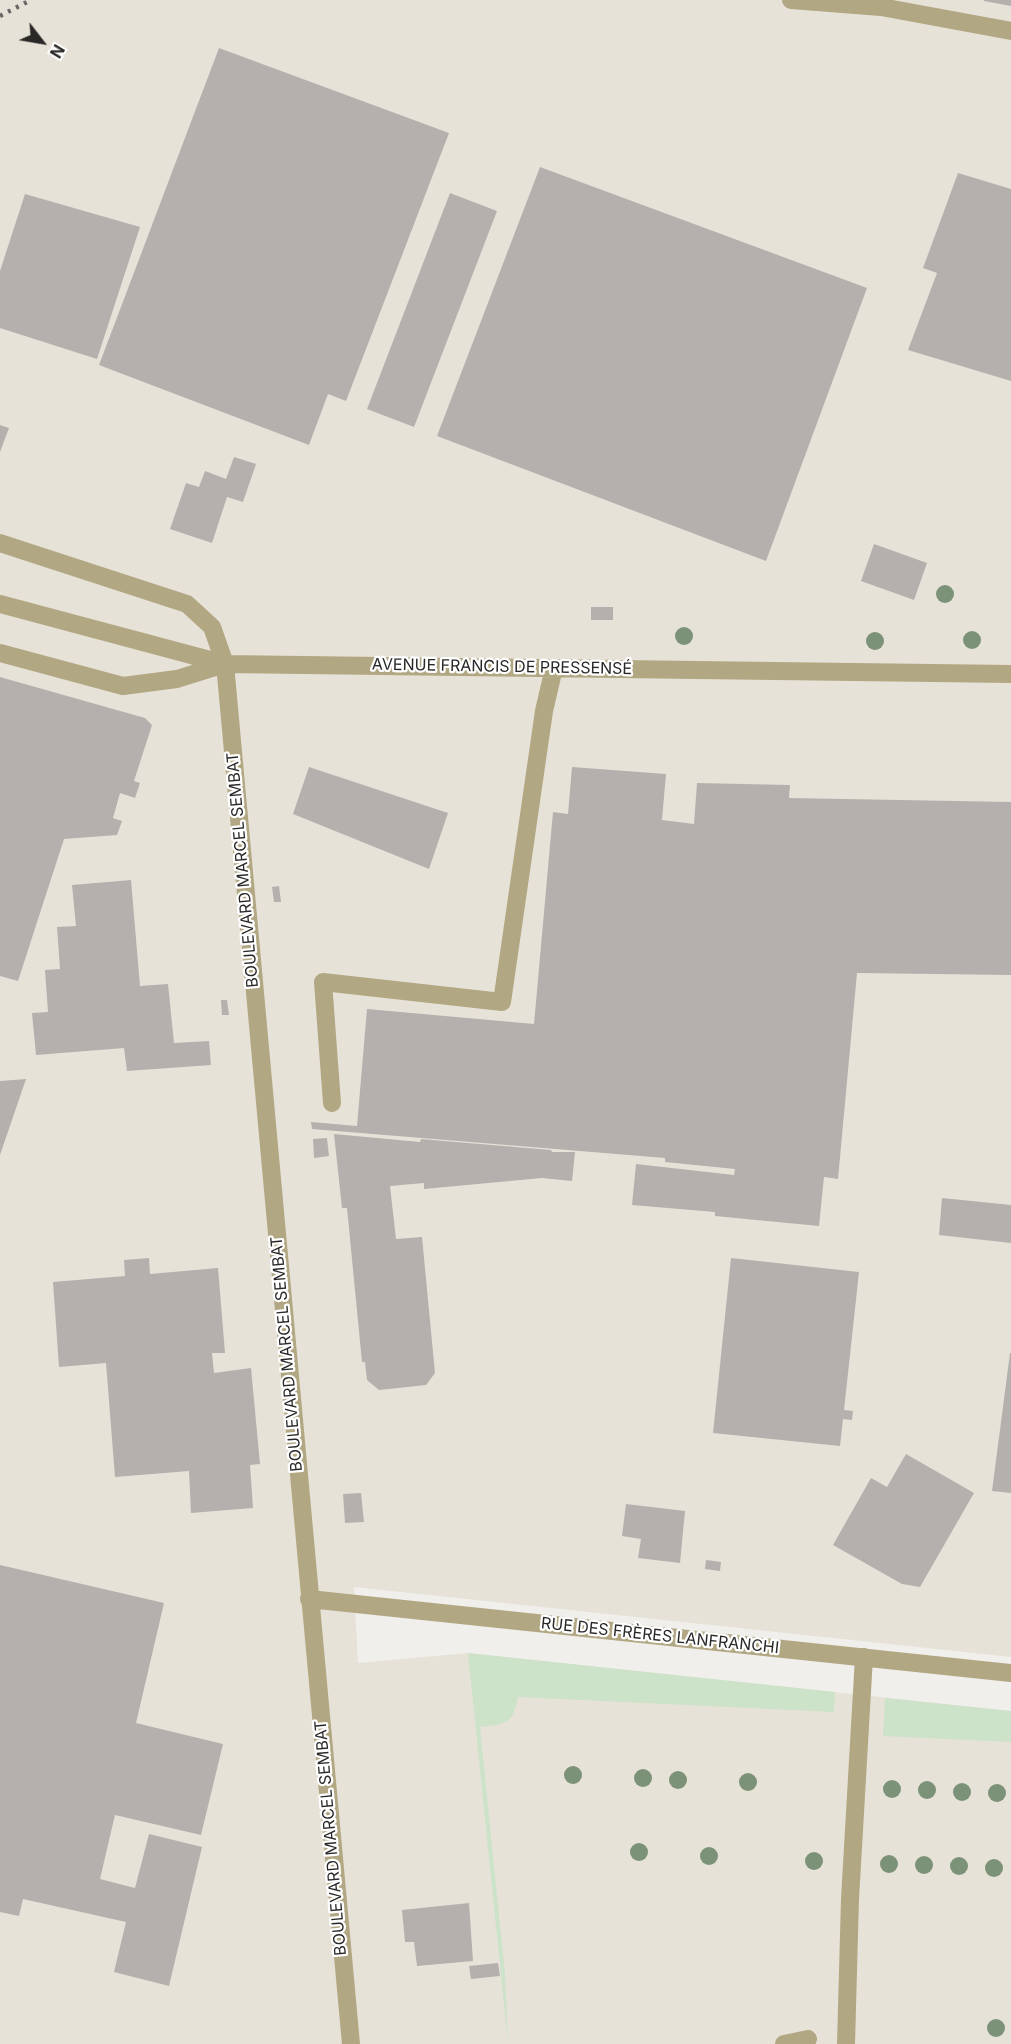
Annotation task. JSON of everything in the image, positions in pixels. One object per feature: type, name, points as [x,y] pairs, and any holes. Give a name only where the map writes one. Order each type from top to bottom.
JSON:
[{"type":"street","points":[[791,0],[881,8],[1011,31]]},
{"type":"street","name":"BOULEVARD MARCEL SEMBAT","points":[[0,543],[187,604],[212,627],[225,664],[351,2044]]},
{"type":"street","name":"AVENUE FRANCIS DE PRESSENSÉ","points":[[0,604],[225,664],[1011,674]]},
{"type":"street","points":[[0,653],[123,686],[177,679],[225,664]]},
{"type":"street","points":[[332,1104],[323,982],[502,1002],[544,711],[554,668]]},
{"type":"street","name":"RUE DES FRÈRES LANFRANCHI","points":[[309,1599],[1011,1673]]},
{"type":"street","points":[[846,2044],[850,1899],[864,1657]]},
{"type":"street","points":[[784,2044],[808,2039]]},
{"type":"shaded area","points":[[0,0],[1011,0],[1011,1657],[354,1587],[358,1663],[468,1653],[1011,1711],[1011,2044],[0,2044]]},
{"type":"green space","points":[[468,1653],[835,1692],[834,1712],[518,1697],[513,1713],[507,1721],[502,1724],[480,1727],[505,1974],[508,2044]]},
{"type":"green space","points":[[885,1698],[1011,1711],[1011,1742],[883,1736]]},
{"type":"building","points":[[1011,0],[1011,6],[984,1]]},
{"type":"building","points":[[219,48],[449,133],[346,401],[328,394],[309,445],[99,365]]},
{"type":"building","points":[[540,167],[867,288],[766,561],[437,436]]},
{"type":"building","points":[[958,173],[1011,189],[1011,381],[908,350],[937,273],[923,268]]},
{"type":"building","points":[[450,193],[497,211],[414,427],[367,409]]},
{"type":"building","points":[[25,194],[140,227],[97,359],[0,328],[0,271]]},
{"type":"building","points":[[0,425],[9,428],[0,452]]},
{"type":"building","points":[[234,457],[256,464],[243,502],[227,497],[212,543],[170,529],[186,483],[199,487],[205,471],[226,479]]},
{"type":"building","points":[[874,544],[927,563],[914,600],[861,581]]},
{"type":"building","points":[[591,607],[613,607],[613,620],[591,620]]},
{"type":"building","points":[[0,677],[145,718],[152,725],[134,781],[140,783],[135,798],[120,793],[113,818],[122,821],[117,835],[64,839],[18,981],[0,976]]},
{"type":"building","points":[[309,767],[448,813],[429,869],[293,814]]},
{"type":"building","points":[[572,767],[666,774],[662,820],[694,824],[697,783],[790,785],[789,798],[1011,802],[1011,975],[857,973],[838,1179],[824,1177],[819,1226],[715,1216],[715,1212],[632,1205],[636,1164],[734,1175],[735,1169],[665,1162],[665,1158],[312,1129],[311,1122],[357,1126],[367,1009],[534,1024],[553,812],[568,814]]},
{"type":"building","points":[[131,880],[140,986],[168,984],[174,1043],[209,1041],[211,1065],[127,1071],[124,1048],[36,1055],[32,1013],[48,1012],[45,970],[60,969],[57,927],[76,926],[72,885]]},
{"type":"building","points":[[279,886],[281,902],[274,902],[272,887]]},
{"type":"building","points":[[221,1000],[227,1000],[229,1015],[222,1015]]},
{"type":"building","points":[[26,1079],[0,1155],[0,1081]]},
{"type":"building","points":[[334,1134],[575,1152],[572,1181],[542,1178],[424,1189],[424,1183],[390,1186],[396,1239],[422,1237],[435,1373],[426,1385],[379,1390],[367,1380],[365,1362],[362,1362],[347,1208],[342,1208]]},
{"type":"building","points":[[327,1138],[329,1156],[314,1158],[313,1139]]},
{"type":"building","points":[[942,1198],[1011,1205],[1011,1243],[939,1235]]},
{"type":"building","points":[[149,1258],[150,1274],[218,1268],[225,1353],[212,1353],[214,1373],[251,1368],[260,1464],[250,1465],[253,1508],[191,1513],[189,1471],[115,1477],[106,1363],[59,1367],[53,1282],[125,1276],[124,1260]]},
{"type":"building","points":[[731,1258],[859,1272],[844,1410],[853,1411],[852,1420],[843,1419],[840,1446],[713,1433]]},
{"type":"building","points":[[1011,1353],[1011,1493],[992,1491]]},
{"type":"building","points":[[906,1454],[974,1493],[920,1587],[902,1584],[833,1545],[871,1478],[887,1487]]},
{"type":"building","points":[[361,1493],[364,1522],[345,1523],[343,1494]]},
{"type":"building","points":[[626,1504],[685,1511],[680,1563],[638,1558],[641,1539],[622,1536]]},
{"type":"building","points":[[706,1560],[721,1562],[720,1571],[705,1569]]},
{"type":"building","points":[[0,1565],[164,1603],[136,1723],[223,1744],[201,1835],[115,1815],[100,1879],[135,1888],[149,1834],[202,1847],[169,1986],[114,1972],[126,1922],[23,1899],[19,1916],[0,1912]]},
{"type":"building","points":[[469,1903],[473,1961],[417,1966],[414,1942],[405,1942],[402,1910]]},
{"type":"building","points":[[498,1963],[500,1976],[471,1979],[469,1966]]},
{"type":"railway","points":[[0,16],[31,0]]}]
